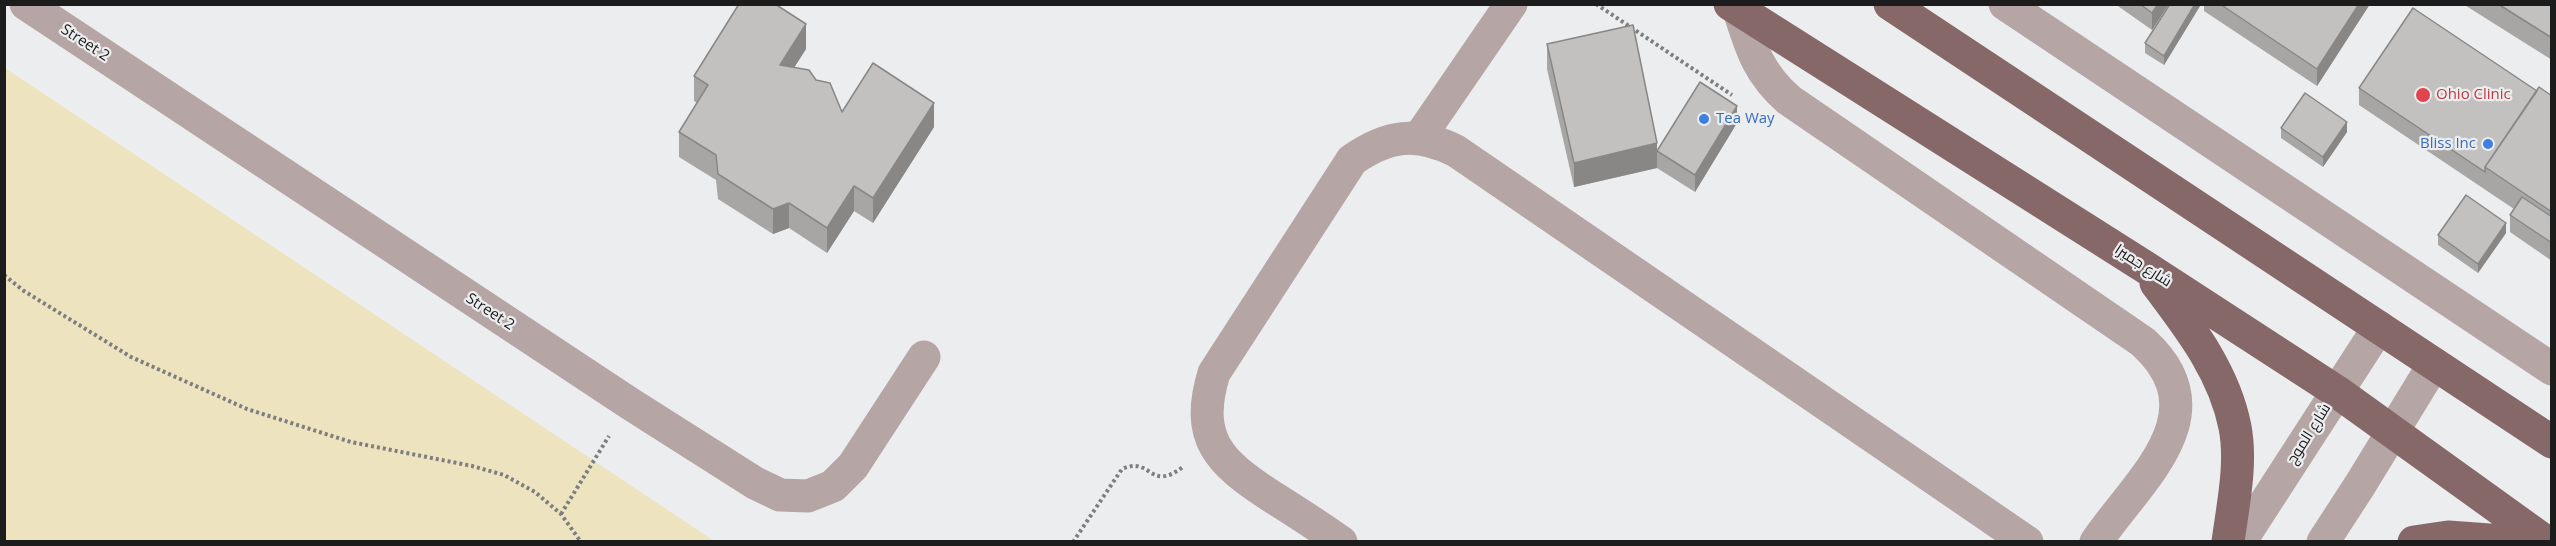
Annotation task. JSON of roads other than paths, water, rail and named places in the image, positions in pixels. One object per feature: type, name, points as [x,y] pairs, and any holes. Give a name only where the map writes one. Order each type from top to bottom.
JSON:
[{"type":"main road","points":[[1890,4],[2552,442]]},
{"type":"main road","name":"شارع جميرا","points":[[1734,7],[2145,267],[2336,392],[2393,430],[2546,542]]},
{"type":"main road","points":[[2145,267],[2201,344],[2223,387],[2235,428],[2237,460],[2228,542]]},
{"type":"main road","points":[[2414,542],[2448,537],[2517,542]]},
{"type":"street","name":"Street 2","points":[[26,4],[629,403],[755,483],[780,495],[808,496],[833,486],[853,466],[924,357]]},
{"type":"street","points":[[1419,138],[1511,4]]},
{"type":"street","points":[[2005,4],[2552,369]]},
{"type":"street","points":[[1734,7],[1763,73],[1789,99],[2144,342],[2159,357],[2170,376],[2176,397],[2176,418],[2167,445],[2096,542]]},
{"type":"street","points":[[1341,542],[1226,464],[1213,443],[1207,420],[1207,396],[1214,373],[1352,160],[1372,146],[1395,139],[1419,138],[1438,142],[1455,151],[2026,542]]},
{"type":"street","name":"شارع الموج","points":[[2240,542],[2379,327]]},
{"type":"street","points":[[2323,542],[2434,364]]},
{"type":"place","name":"Ohio Clinic","points":[[2423,95]]},
{"type":"place","name":"Tea Way","points":[[1704,119]]},
{"type":"place","name":"Bliss Inc","points":[[2488,144]]}]
